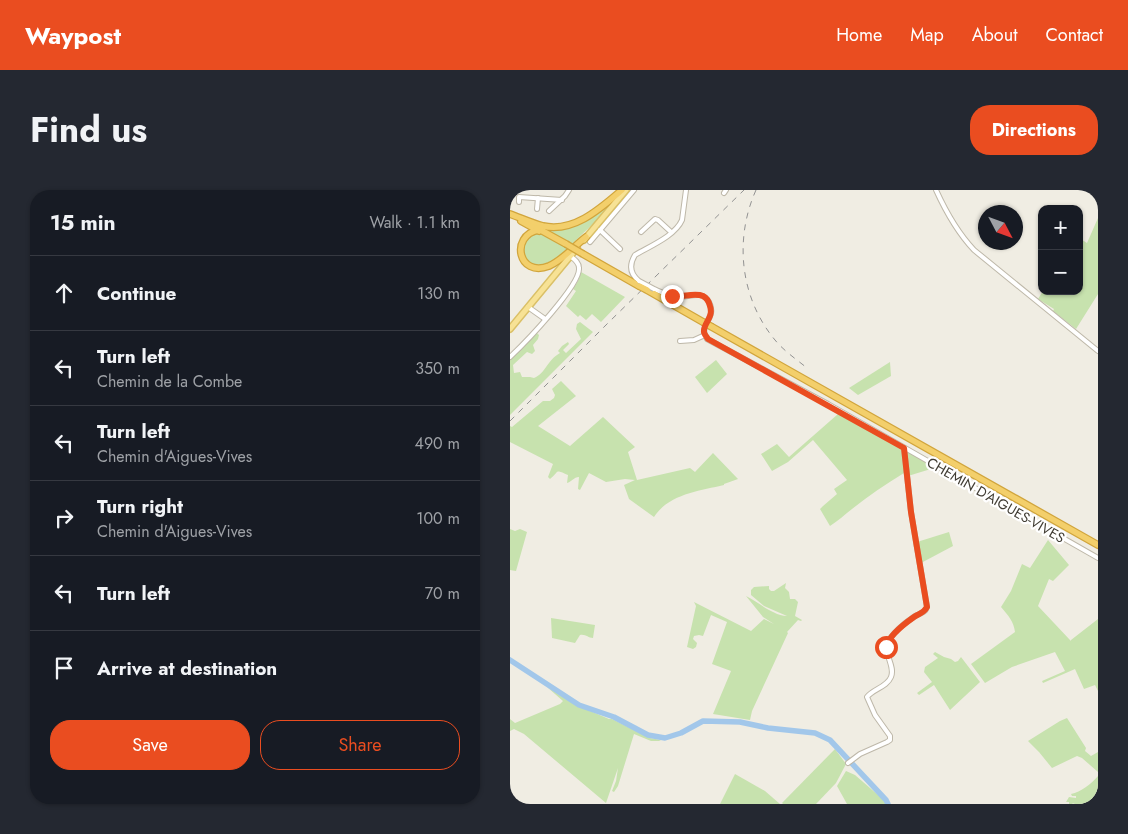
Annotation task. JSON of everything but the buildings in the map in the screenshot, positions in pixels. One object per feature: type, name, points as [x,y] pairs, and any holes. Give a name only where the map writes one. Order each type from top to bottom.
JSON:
[{"type":"highway","points":[[512,216],[544,226],[554,227],[574,224],[624,190]]},
{"type":"highway","points":[[512,216],[639,283],[647,290],[703,322],[1098,545]]},
{"type":"highway","points":[[541,231],[531,232],[525,236],[518,250],[520,258],[526,264],[536,268],[554,264],[588,240]]},
{"type":"main road","points":[[510,328],[570,256],[588,240],[624,190]]},
{"type":"street","points":[[549,211],[562,200],[569,190]]},
{"type":"street","points":[[588,240],[600,230],[634,190]]},
{"type":"street","points":[[680,341],[694,340],[705,335],[704,328],[711,315],[710,303],[703,296],[676,297],[654,290],[639,283],[630,269],[635,255],[665,238],[681,224],[686,190]]},
{"type":"street","points":[[936,190],[952,223],[961,237],[974,250],[1098,351]]},
{"type":"street","points":[[519,202],[519,197],[562,200]]},
{"type":"street","points":[[537,209],[538,198]]},
{"type":"street","points":[[641,232],[655,219],[671,232]]},
{"type":"street","points":[[600,230],[620,249]]},
{"type":"street","points":[[510,357],[529,338],[576,280],[578,263],[570,256]]},
{"type":"street","points":[[528,307],[545,319]]},
{"type":"street","name":"CHEMIN D'AIGUES-VIVES","points":[[705,335],[714,343],[828,404],[1098,558]]},
{"type":"street","points":[[848,763],[860,754],[890,740],[890,736],[875,715],[867,697],[890,679],[892,670],[886,647],[888,640],[904,625],[925,611],[927,607],[911,512],[904,448]]},
{"type":"green space","points":[[608,206],[598,219],[572,244],[547,230],[566,229],[582,223]]},
{"type":"green space","points":[[1098,218],[1098,294],[1076,329],[1053,311],[1054,309],[1038,299],[1040,295],[1083,295],[1083,240],[1087,243]]},
{"type":"green space","points":[[535,233],[541,234],[568,249],[553,262],[536,265],[524,258],[526,240]]},
{"type":"green space","points":[[581,272],[625,297],[601,322],[592,314],[586,320],[580,315],[578,317],[566,306],[576,291],[573,289]]},
{"type":"green space","points":[[580,322],[593,332],[510,415],[510,358],[536,332],[539,335],[533,345],[535,351],[532,354],[527,352],[513,365],[514,373],[520,372],[522,377],[534,378],[538,376],[552,359],[560,353],[558,351],[562,346],[568,342],[569,344],[563,350],[566,353],[581,339],[576,329],[577,324]]},
{"type":"green space","points":[[716,360],[727,374],[707,393],[695,377]]},
{"type":"green space","points":[[890,362],[891,376],[858,395],[849,388]]},
{"type":"green space","points":[[561,381],[576,396],[538,426],[570,446],[603,417],[635,447],[628,452],[637,480],[690,468],[695,472],[713,453],[738,479],[724,485],[676,498],[660,509],[654,517],[629,499],[624,485],[635,480],[625,479],[606,482],[589,473],[580,490],[578,489],[579,477],[567,483],[568,475],[559,472],[550,479],[548,477],[553,464],[510,442],[510,426],[512,427],[543,401],[550,401],[554,398],[555,395],[552,389]]},
{"type":"green space","points":[[838,414],[902,449],[905,470],[904,473],[830,526],[820,509],[837,494],[834,489],[847,480],[813,440],[788,462],[772,471],[761,454],[777,444],[789,457]]},
{"type":"green space","points":[[906,451],[908,451],[934,468],[908,476]]},
{"type":"green space","points":[[510,529],[515,531],[520,529],[527,532],[516,571],[510,570]]},
{"type":"green space","points":[[949,532],[953,546],[921,563],[917,542]]},
{"type":"green space","points":[[1048,540],[1069,565],[1053,581],[1049,579],[1038,606],[1070,641],[1098,619],[1098,691],[1095,685],[1084,689],[1075,669],[1043,683],[1042,681],[1065,671],[1055,652],[1012,667],[985,683],[971,664],[1015,632],[1012,622],[1001,607],[1011,591],[1022,564],[1030,568]]},
{"type":"green space","points":[[786,583],[785,588],[789,592],[790,599],[795,599],[798,602],[795,616],[802,620],[798,620],[787,632],[752,711],[750,720],[713,714],[731,671],[712,664],[727,622],[711,615],[703,636],[694,636],[693,639],[697,643],[696,647],[693,649],[687,647],[696,606],[694,602],[751,631],[764,619],[774,624],[763,617],[746,596],[771,611],[787,616],[764,606],[751,595],[751,590],[754,587],[769,586],[771,591],[774,591]]},
{"type":"green space","points":[[551,618],[595,625],[593,638],[580,635],[575,643],[552,638]]},
{"type":"green space","points":[[935,652],[955,662],[961,657],[980,682],[950,710],[934,685],[919,695],[917,693],[932,682],[924,672],[925,667],[938,658],[933,654]]},
{"type":"green space","points":[[547,687],[574,704],[612,719],[650,738],[661,740],[651,741],[634,734],[618,786],[614,792],[612,791],[618,768],[606,803],[524,734],[514,729],[510,731],[510,719],[515,723],[563,701]]},
{"type":"green space","points":[[1067,718],[1086,748],[1085,751],[1091,756],[1098,752],[1098,772],[1077,756],[1052,768],[1028,741]]},
{"type":"green space","points":[[835,749],[846,764],[836,783],[816,804],[783,804],[782,803]]},
{"type":"green space","points":[[846,771],[855,775],[885,801],[886,804],[847,804],[837,786]]},
{"type":"green space","points":[[735,774],[765,791],[780,804],[720,804]]},
{"type":"green space","points":[[1098,776],[1098,804],[1069,804],[1069,802],[1066,802],[1069,797],[1076,798],[1076,796],[1071,794],[1086,787]]},
{"type":"waterway","points":[[510,660],[579,705],[614,717],[648,735],[665,738],[681,733],[703,721],[740,722],[768,728],[815,733],[830,740],[888,804]]},
{"type":"railway","points":[[510,421],[744,190]]},
{"type":"railway","points":[[756,190],[749,209],[743,248],[744,268],[748,287],[754,306],[763,324],[775,340],[807,368]]},
{"type":"route","points":[[672,296],[703,296],[710,303],[711,310],[711,315],[704,328],[704,334],[708,339],[828,404],[904,448],[911,512],[927,607],[925,611],[904,625],[892,636],[886,647]]}]
